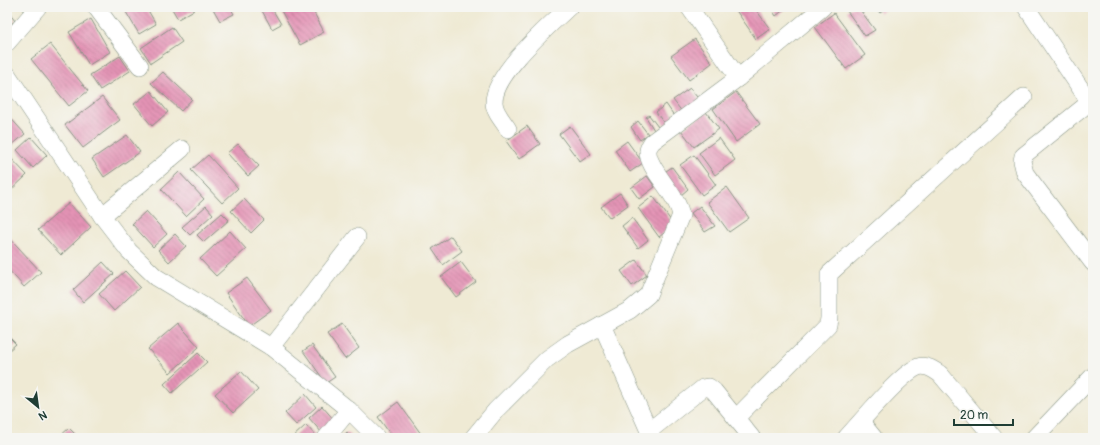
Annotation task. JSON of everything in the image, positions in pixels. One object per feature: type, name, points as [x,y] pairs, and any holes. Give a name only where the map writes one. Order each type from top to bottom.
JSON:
[{"type":"street","points":[[7,43],[38,7]]},
{"type":"street","points":[[96,7],[140,66]]},
{"type":"street","points":[[508,129],[496,110],[494,102],[497,90],[516,60],[530,43],[569,7]]},
{"type":"street","points":[[689,7],[738,78]]},
{"type":"street","points":[[473,438],[496,410],[547,359],[568,344],[630,310],[648,294],[681,215],[679,205],[650,160],[648,150],[652,142],[738,78],[823,7]]},
{"type":"street","points":[[1026,7],[1091,104],[1024,156],[1022,161],[1025,173],[1093,263]]},
{"type":"street","points":[[7,74],[102,216],[129,251],[156,277],[271,347],[349,410],[377,438]]},
{"type":"street","points":[[736,418],[828,325],[829,274],[1024,97]]},
{"type":"street","points":[[102,216],[182,149]]},
{"type":"street","points":[[271,347],[357,236]]},
{"type":"street","points":[[602,325],[649,435],[703,388],[709,387],[752,438]]},
{"type":"street","points":[[846,438],[906,375],[919,366],[929,367],[940,374],[994,438]]},
{"type":"street","points":[[1034,438],[1093,376]]},
{"type":"street","points":[[326,438],[349,410]]},
{"type":"street","points":[[861,422],[874,438]]},
{"type":"building","points":[[123,7],[146,7],[156,24],[139,34]]},
{"type":"building","points":[[171,7],[193,7],[194,10],[178,19]]},
{"type":"building","points":[[212,7],[230,7],[234,14],[220,21]]},
{"type":"building","points":[[260,7],[271,7],[281,24],[272,29]]},
{"type":"building","points":[[279,7],[311,7],[324,32],[300,45]]},
{"type":"building","points":[[738,7],[754,7],[770,29],[756,39],[735,9]]},
{"type":"building","points":[[770,7],[786,7],[786,8],[776,16]]},
{"type":"building","points":[[853,7],[858,7],[875,30],[865,36],[847,11]]},
{"type":"building","points":[[875,7],[888,7],[880,13]]},
{"type":"building","points":[[7,10],[15,21],[7,27]]},
{"type":"building","points":[[834,13],[865,55],[846,69],[815,27]]},
{"type":"building","points":[[91,19],[110,52],[89,65],[69,32]]},
{"type":"building","points":[[172,27],[182,42],[151,63],[141,48]]},
{"type":"building","points":[[695,39],[712,63],[689,80],[671,56]]},
{"type":"building","points":[[50,44],[88,91],[69,106],[31,59]]},
{"type":"building","points":[[120,56],[130,71],[100,90],[90,75]]},
{"type":"building","points":[[163,72],[192,99],[181,111],[151,83]]},
{"type":"building","points":[[690,88],[700,101],[683,113],[673,100]]},
{"type":"building","points":[[151,91],[168,112],[152,126],[134,104]]},
{"type":"building","points":[[736,92],[760,124],[736,142],[713,109]]},
{"type":"building","points":[[102,97],[120,120],[83,148],[65,125]]},
{"type":"building","points":[[666,104],[675,117],[665,125],[656,112]]},
{"type":"building","points":[[706,112],[719,129],[694,147],[681,130]]},
{"type":"building","points":[[7,114],[25,134],[11,146],[7,141]]},
{"type":"building","points":[[649,115],[658,127],[654,130],[646,117]]},
{"type":"building","points":[[638,121],[648,134],[640,140],[631,127]]},
{"type":"building","points":[[527,126],[540,144],[519,159],[506,141]]},
{"type":"building","points":[[570,126],[591,154],[580,162],[559,134]]},
{"type":"building","points":[[127,135],[140,152],[104,177],[92,159]]},
{"type":"building","points":[[31,137],[47,155],[33,168],[17,150]]},
{"type":"building","points":[[719,138],[735,160],[715,175],[699,153]]},
{"type":"building","points":[[627,141],[643,163],[630,172],[615,150]]},
{"type":"building","points":[[238,144],[259,166],[248,176],[227,153]]},
{"type":"building","points":[[7,154],[27,175],[7,194]]},
{"type":"building","points":[[208,155],[238,188],[222,203],[191,170]]},
{"type":"building","points":[[694,155],[716,185],[702,195],[680,165]]},
{"type":"building","points":[[672,167],[688,189],[680,196],[663,173]]},
{"type":"building","points":[[179,172],[204,199],[186,216],[161,189]]},
{"type":"building","points":[[647,176],[655,187],[639,199],[631,188]]},
{"type":"building","points":[[727,187],[749,218],[729,232],[707,202]]},
{"type":"building","points":[[620,193],[628,205],[610,218],[601,207]]},
{"type":"building","points":[[653,196],[674,225],[659,237],[638,208]]},
{"type":"building","points":[[244,199],[264,220],[251,233],[231,211]]},
{"type":"building","points":[[69,203],[91,227],[61,255],[38,230]]},
{"type":"building","points":[[206,206],[213,214],[190,235],[182,227]]},
{"type":"building","points":[[700,206],[715,226],[705,232],[691,213]]},
{"type":"building","points":[[146,211],[167,234],[153,247],[132,224]]},
{"type":"building","points":[[222,213],[229,220],[204,242],[197,235]]},
{"type":"building","points":[[632,218],[648,240],[638,248],[622,226]]},
{"type":"building","points":[[230,231],[246,249],[216,276],[200,259]]},
{"type":"building","points":[[175,234],[186,246],[169,262],[158,250]]},
{"type":"building","points":[[7,235],[41,272],[24,287],[7,268]]},
{"type":"building","points":[[451,236],[462,251],[443,265],[432,249]]},
{"type":"building","points":[[636,260],[647,275],[632,286],[621,271]]},
{"type":"building","points":[[103,262],[114,274],[83,302],[73,290]]},
{"type":"building","points":[[461,262],[476,282],[456,297],[441,277]]},
{"type":"building","points":[[125,271],[140,287],[114,311],[99,294]]},
{"type":"building","points":[[247,278],[271,310],[249,326],[226,293]]},
{"type":"building","points":[[178,323],[199,347],[170,373],[148,349]]},
{"type":"building","points":[[342,324],[359,348],[345,359],[327,334]]},
{"type":"building","points":[[7,335],[16,344],[7,352]]},
{"type":"building","points":[[312,345],[335,377],[326,383],[303,351]]},
{"type":"building","points":[[198,353],[207,362],[172,393],[164,384]]},
{"type":"building","points":[[241,371],[258,390],[233,413],[215,394]]},
{"type":"building","points":[[305,394],[316,407],[296,425],[285,413]]},
{"type":"building","points":[[398,402],[424,438],[393,438],[378,417]]},
{"type":"building","points":[[322,406],[335,421],[322,433],[309,418]]},
{"type":"building","points":[[306,425],[317,437],[292,438]]},
{"type":"building","points":[[69,428],[79,438],[58,438]]},
{"type":"building","points":[[347,432],[353,438],[341,438]]}]
